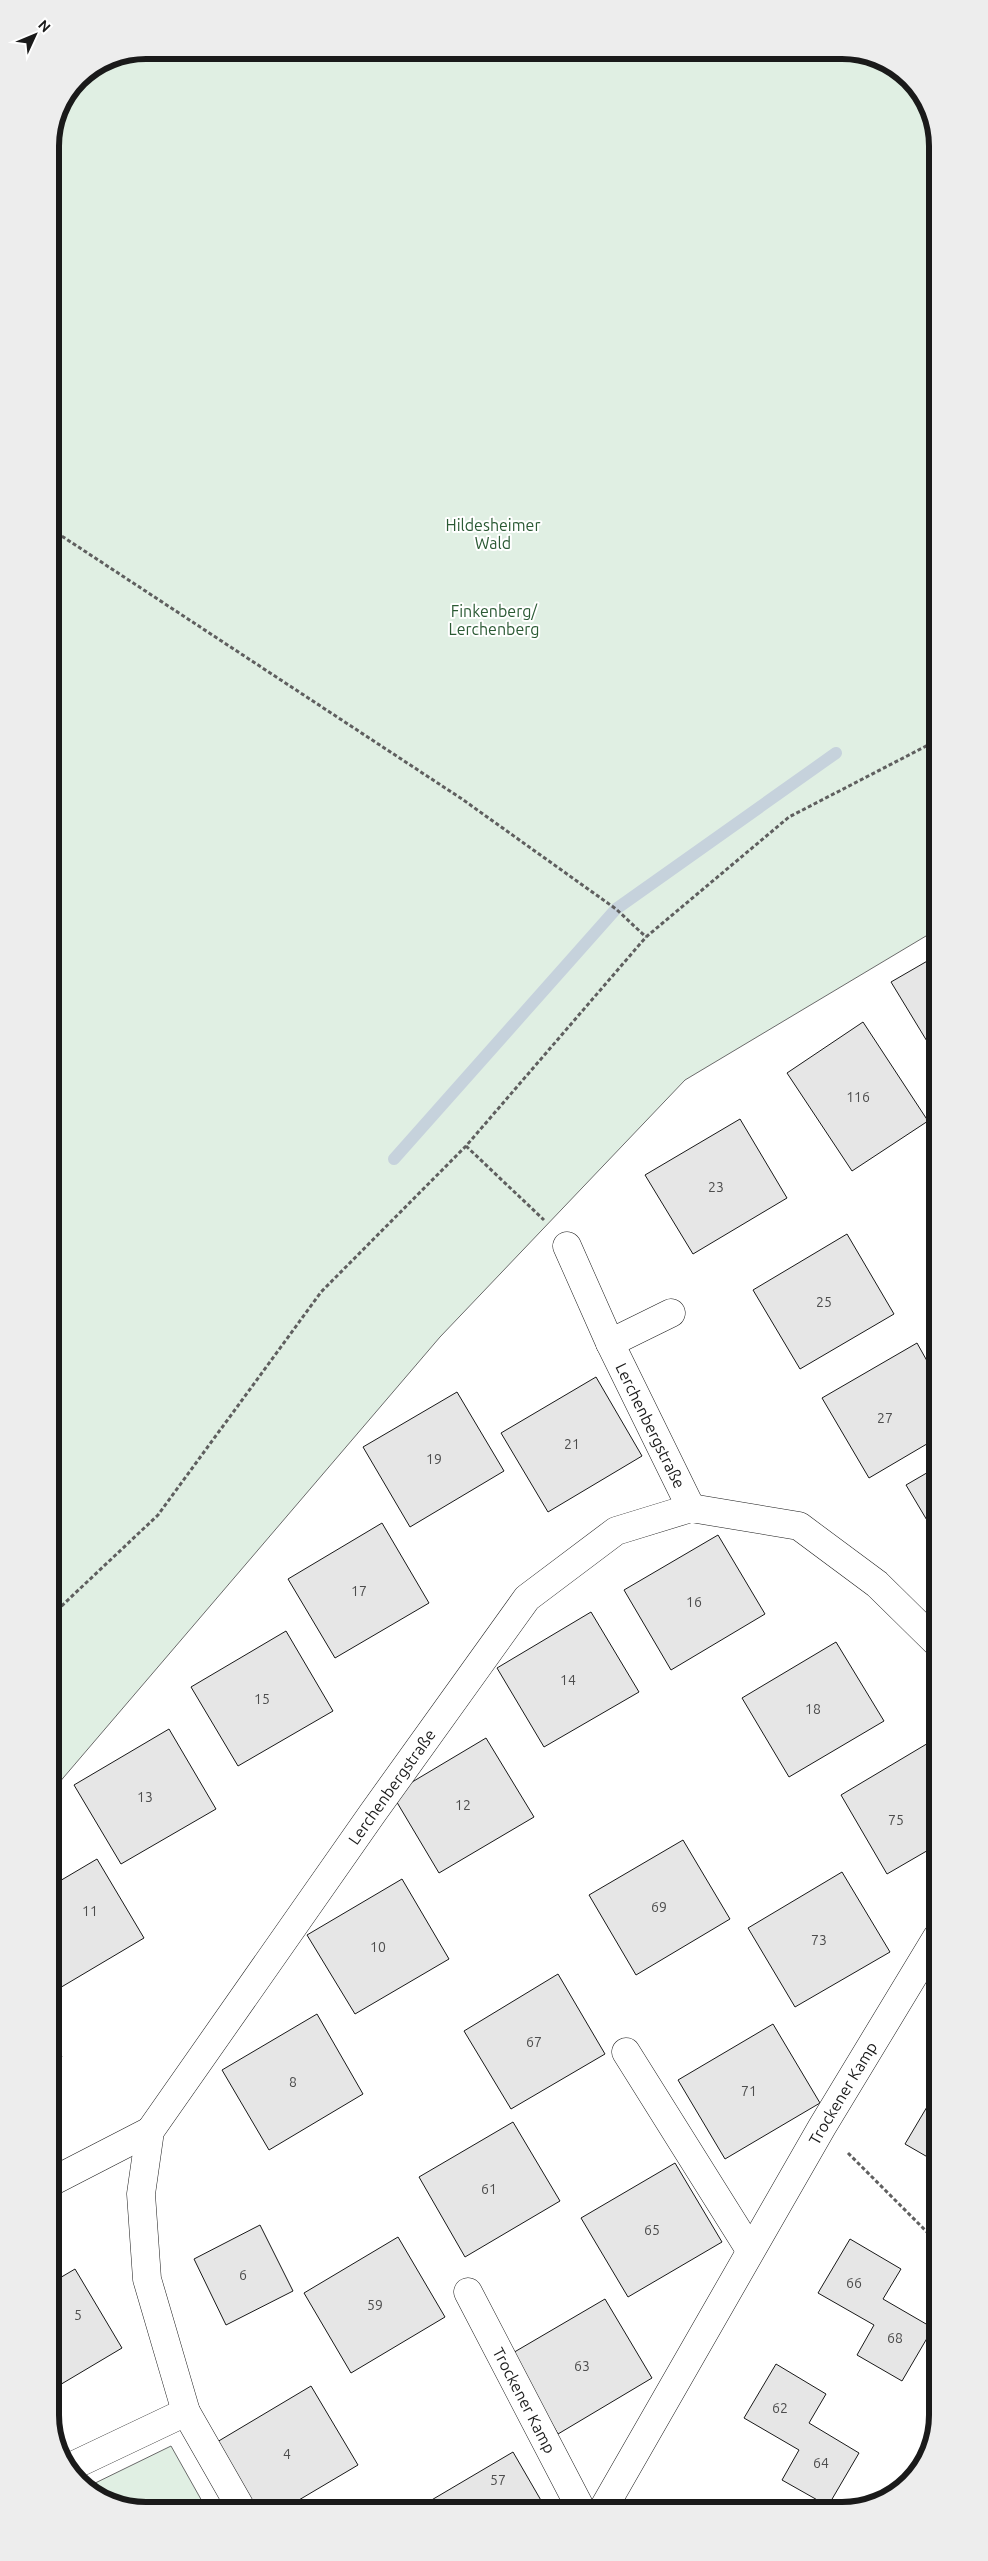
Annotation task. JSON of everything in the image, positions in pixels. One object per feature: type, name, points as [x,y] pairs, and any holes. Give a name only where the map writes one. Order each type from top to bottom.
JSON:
[{"type":"street","name":"Lerchenbergstraße","points":[[567,1246],[610,1343],[691,1508]]},
{"type":"street","name":"Lerchenbergstraße","points":[[610,1343],[671,1312]]},
{"type":"street","name":"Lerchenbergstraße","points":[[237,2502],[186,2412],[147,2279],[141,2194],[150,2131],[372,1814],[528,1598],[616,1532],[691,1508],[798,1526],[877,1584],[929,1635]]},
{"type":"street","name":"Trockener Kamp","points":[[607,2502],[822,2126],[929,1950]]},
{"type":"street","points":[[626,2052],[750,2250]]},
{"type":"street","name":"Lerchenbergstraße","points":[[59,2178],[150,2131]]},
{"type":"street","name":"Trockener Kamp","points":[[468,2292],[577,2502]]},
{"type":"street","points":[[74,2465],[186,2412]]},
{"type":"path","points":[[59,534],[462,799],[616,909],[646,938]]},
{"type":"path","points":[[59,1608],[158,1515],[321,1292],[466,1146],[646,938],[789,817],[929,745]]},
{"type":"path","points":[[466,1146],[537,1212],[567,1246]]},
{"type":"path","points":[[822,2126],[929,2233]]},
{"type":"green space","name":"Hildesheimer Wald","points":[[146,59],[848,59],[876,65],[900,80],[918,102],[929,134],[929,934],[685,1080],[440,1337],[59,1783],[59,140],[65,112],[73,97],[97,73],[112,65],[129,60]]},
{"type":"green space","points":[[171,2446],[202,2502],[129,2501],[112,2496],[93,2484]]},
{"type":"building","points":[[929,960],[929,1044],[891,982]]},
{"type":"building","points":[[863,1022],[928,1121],[852,1171],[787,1073]]},
{"type":"building","points":[[740,1119],[787,1198],[693,1254],[645,1175]]},
{"type":"building","points":[[847,1234],[894,1314],[800,1369],[753,1290]]},
{"type":"building","points":[[917,1343],[929,1364],[929,1443],[869,1478],[822,1398]]},
{"type":"building","points":[[596,1377],[642,1456],[548,1512],[501,1433]]},
{"type":"building","points":[[457,1392],[504,1471],[410,1527],[363,1447]]},
{"type":"building","points":[[929,1472],[929,1524],[906,1485]]},
{"type":"building","points":[[382,1523],[429,1603],[335,1658],[288,1579]]},
{"type":"building","points":[[718,1535],[765,1614],[671,1670],[624,1590]]},
{"type":"building","points":[[591,1612],[639,1692],[544,1747],[497,1668]]},
{"type":"building","points":[[286,1631],[333,1711],[238,1766],[191,1687]]},
{"type":"building","points":[[836,1642],[884,1721],[789,1777],[742,1698]]},
{"type":"building","points":[[169,1729],[216,1809],[121,1864],[74,1785]]},
{"type":"building","points":[[486,1738],[534,1817],[439,1873],[392,1794]]},
{"type":"building","points":[[929,1743],[929,1850],[887,1874],[841,1795]]},
{"type":"building","points":[[683,1840],[730,1919],[636,1975],[589,1895]]},
{"type":"building","points":[[97,1859],[144,1938],[59,1988],[59,1881]]},
{"type":"building","points":[[842,1872],[890,1952],[795,2007],[748,1928]]},
{"type":"building","points":[[402,1879],[449,1959],[355,2014],[307,1935]]},
{"type":"building","points":[[558,1974],[605,2054],[511,2109],[464,2031]]},
{"type":"building","points":[[317,2014],[363,2094],[269,2150],[222,2070]]},
{"type":"building","points":[[773,2024],[820,2103],[725,2159],[678,2080]]},
{"type":"building","points":[[929,2104],[929,2158],[905,2144]]},
{"type":"building","points":[[513,2122],[560,2201],[465,2257],[419,2177]]},
{"type":"building","points":[[675,2163],[722,2242],[628,2297],[581,2218]]},
{"type":"building","points":[[260,2225],[293,2291],[226,2325],[194,2259]]},
{"type":"building","points":[[398,2237],[445,2317],[351,2373],[304,2293]]},
{"type":"building","points":[[850,2239],[901,2269],[883,2299],[929,2326],[929,2335],[902,2381],[857,2355],[874,2325],[818,2293]]},
{"type":"building","points":[[75,2269],[122,2348],[59,2385],[59,2278]]},
{"type":"building","points":[[605,2299],[652,2378],[558,2434],[511,2354]]},
{"type":"building","points":[[776,2364],[826,2394],[809,2423],[859,2453],[830,2502],[821,2502],[782,2480],[799,2450],[744,2418]]},
{"type":"building","points":[[311,2386],[358,2465],[296,2502],[252,2502],[217,2442]]},
{"type":"building","points":[[513,2452],[542,2502],[428,2502]]},
{"type":"waterway","points":[[394,1159],[616,909],[836,753]]},
{"type":"park label","name":"Finkenberg/ Lerchenberg","points":[[494,620]]}]
